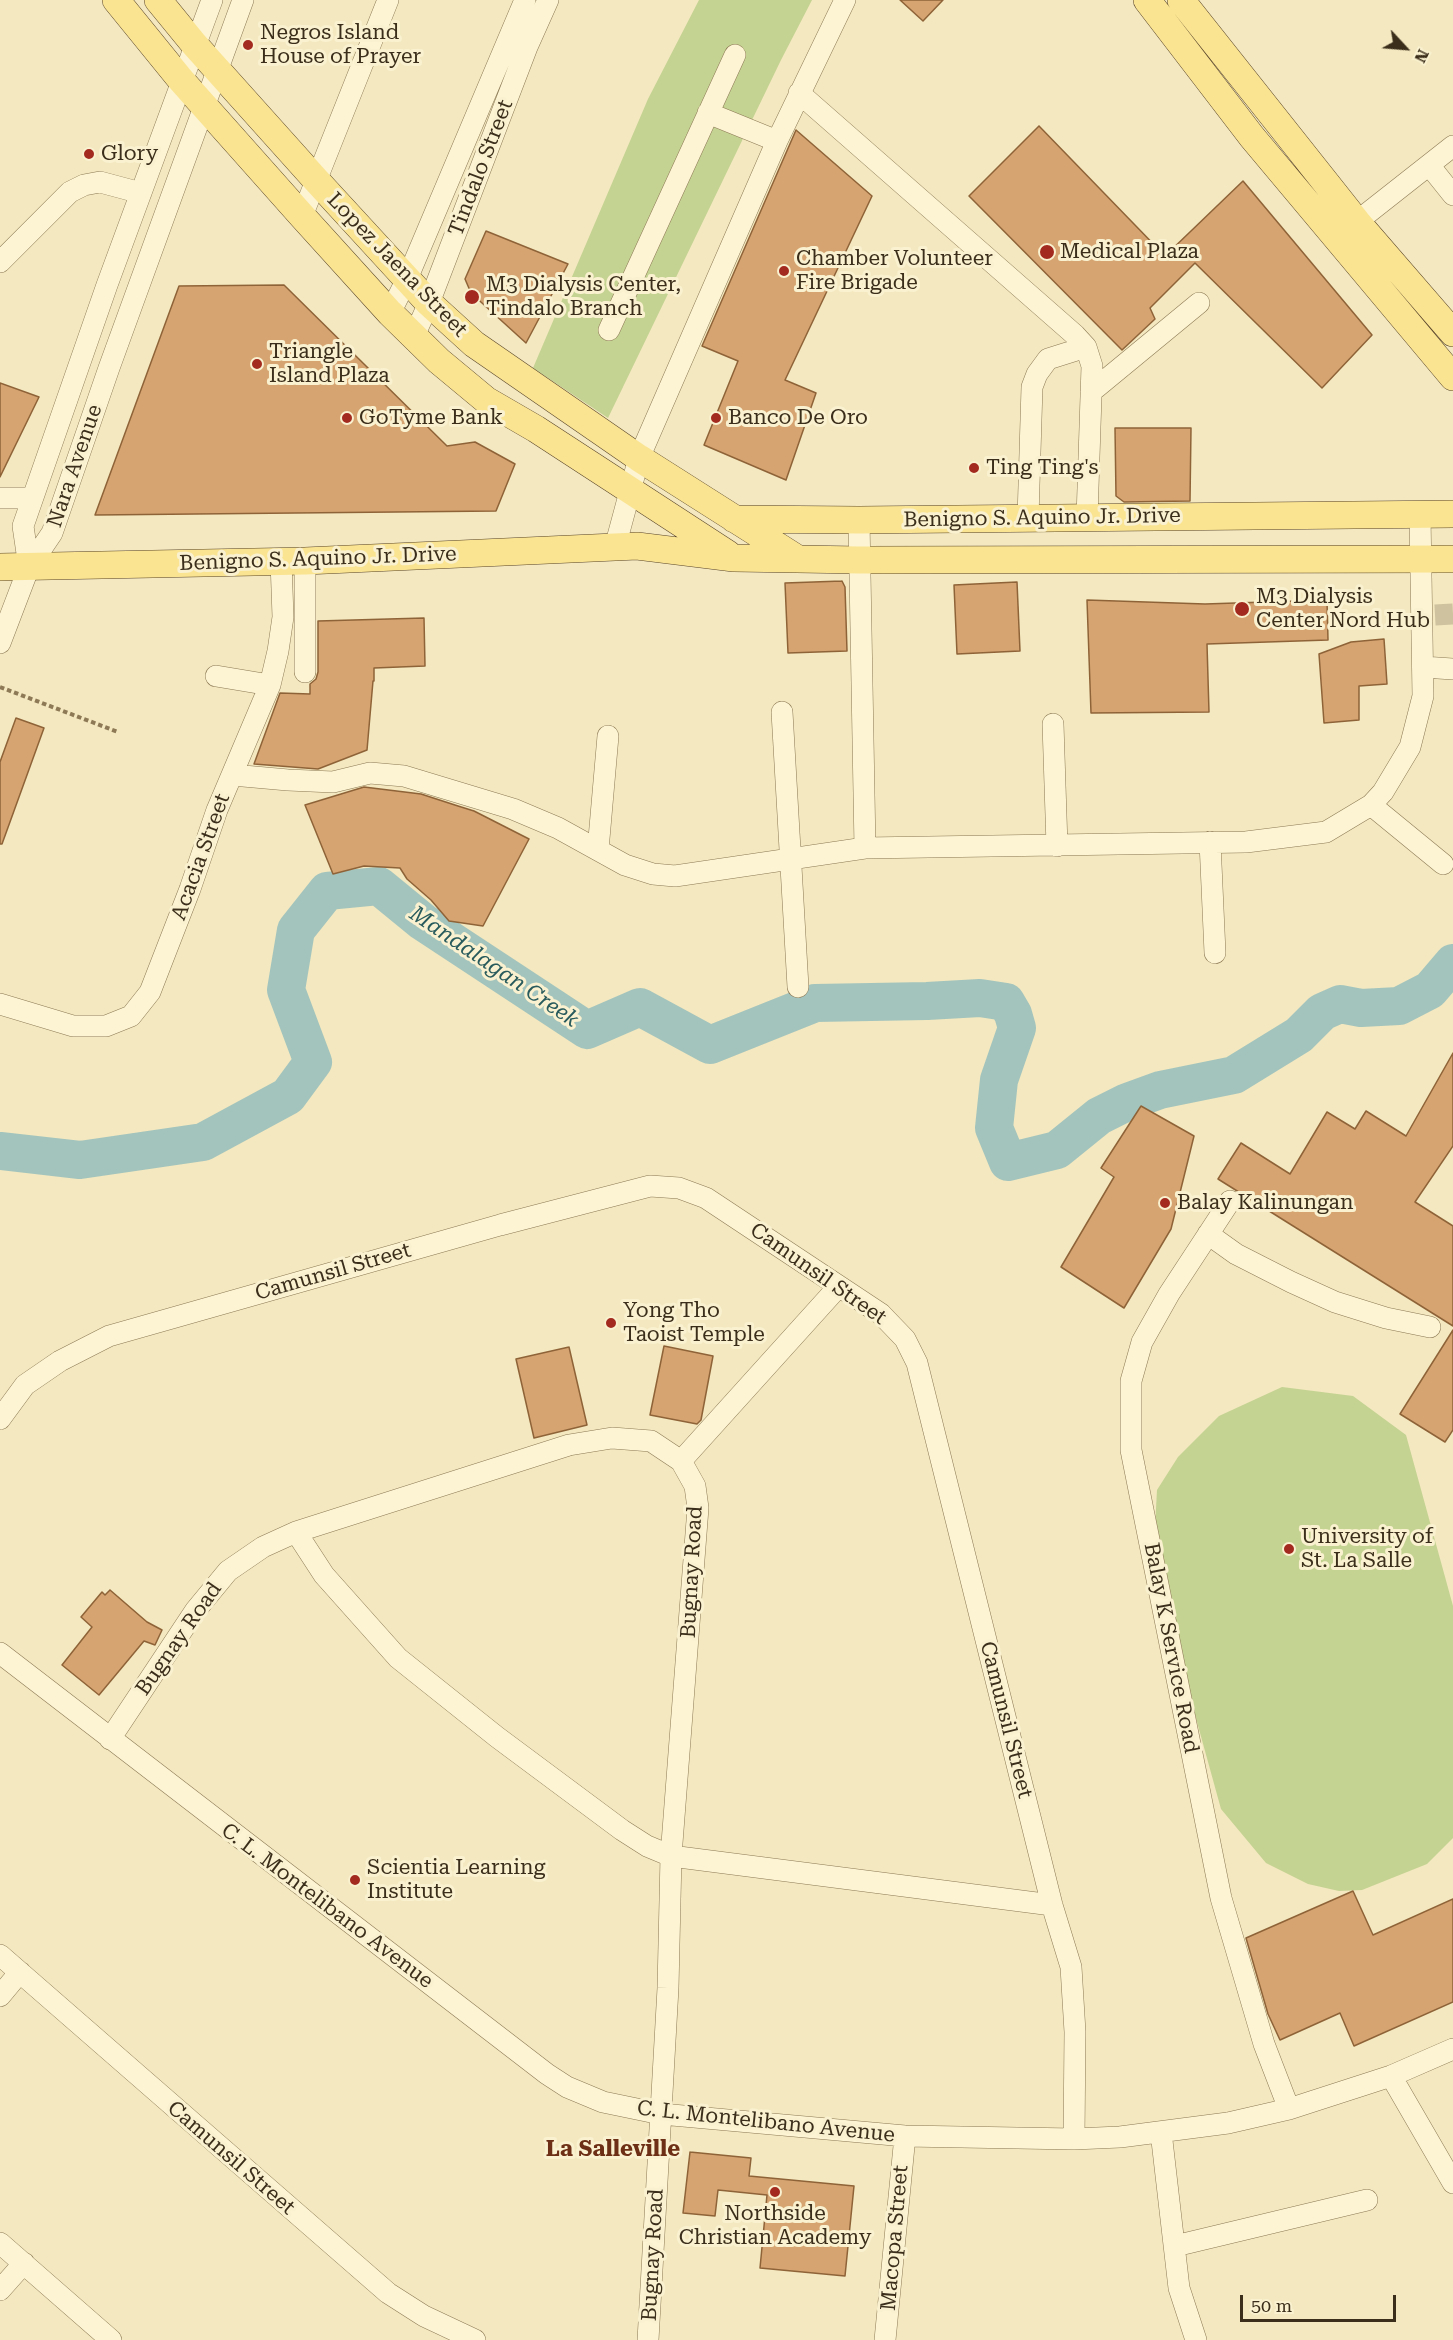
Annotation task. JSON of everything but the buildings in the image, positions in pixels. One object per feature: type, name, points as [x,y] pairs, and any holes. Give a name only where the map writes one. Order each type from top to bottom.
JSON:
[{"type":"main road","name":"Lopez Jaena Street","points":[[116,0],[181,80],[302,216],[390,313],[439,361],[486,400],[536,429],[734,558]]},
{"type":"main road","name":"Lopez Jaena Street","points":[[158,0],[194,44],[316,180],[429,303],[474,344],[639,458],[798,559]]},
{"type":"main road","points":[[1147,0],[1252,137],[1453,333]]},
{"type":"main road","points":[[1181,0],[1453,377]]},
{"type":"main road","points":[[536,429],[554,400]]},
{"type":"main road","name":"Benigno S. Aquino Jr. Drive","points":[[626,547],[682,524],[735,519],[859,520],[1453,514]]},
{"type":"main road","points":[[1306,516],[1306,561]]},
{"type":"main road","name":"Benigno S. Aquino Jr. Drive","points":[[0,567],[293,561],[626,547],[734,558],[860,560],[1453,559]]},
{"type":"street","name":"Nara Avenue","points":[[29,567],[23,526],[32,498],[194,44],[212,0]]},
{"type":"street","name":"Nara Avenue","points":[[29,567],[52,533],[216,68],[243,0]]},
{"type":"street","points":[[302,216],[388,0]]},
{"type":"street","name":"Tindalo Street","points":[[414,336],[429,303],[518,43],[525,0]]},
{"type":"street","name":"Tindalo Street","points":[[390,313],[518,43],[548,0]]},
{"type":"street","points":[[626,547],[630,490],[639,458],[777,141],[845,0]]},
{"type":"street","points":[[609,330],[735,55]]},
{"type":"street","points":[[799,93],[1076,335],[1086,347],[1092,366],[1087,518]]},
{"type":"street","points":[[708,113],[777,141]]},
{"type":"street","points":[[1347,230],[1453,146]]},
{"type":"street","points":[[1429,165],[1453,195]]},
{"type":"street","points":[[0,262],[70,192],[84,184],[100,182],[141,193]]},
{"type":"street","points":[[107,285],[135,295]]},
{"type":"street","points":[[1091,392],[1199,303]]},
{"type":"street","points":[[1028,518],[1032,387],[1037,374],[1048,359],[1086,347]]},
{"type":"street","points":[[81,359],[109,368]]},
{"type":"street","points":[[0,498],[32,498]]},
{"type":"street","points":[[232,775],[333,782],[370,773],[404,776],[513,809],[558,828],[625,865],[653,874],[675,876],[865,848],[1246,842],[1326,832],[1371,805],[1383,792],[1410,747],[1423,696],[1423,667],[1429,614],[1422,560],[1420,515]]},
{"type":"street","points":[[859,520],[865,848]]},
{"type":"street","points":[[293,561],[305,672]]},
{"type":"street","name":"Acacia Street","points":[[0,1004],[73,1026],[106,1026],[131,1016],[150,992],[190,889],[217,810],[270,685],[293,561]]},
{"type":"street","points":[[0,643],[29,567]]},
{"type":"street","points":[[1423,667],[1453,669]]},
{"type":"street","points":[[216,676],[270,685]]},
{"type":"street","points":[[782,712],[798,987]]},
{"type":"street","points":[[1053,724],[1057,846]]},
{"type":"street","points":[[598,850],[608,736]]},
{"type":"street","points":[[1371,805],[1443,864]]},
{"type":"street","points":[[1210,842],[1215,953]]},
{"type":"street","name":"Camunsil Street","points":[[0,1419],[25,1385],[60,1361],[109,1336],[500,1225],[650,1186],[679,1188],[706,1198],[881,1314],[904,1339],[917,1363],[1052,1905],[1071,1967],[1075,2032],[1074,2139]]},
{"type":"street","name":"Balay K Service Road","points":[[1230,1201],[1169,1294],[1142,1342],[1131,1381],[1131,1450],[1221,1899],[1264,2044],[1289,2109]]},
{"type":"street","points":[[1208,1234],[1236,1254],[1335,1302],[1386,1318],[1430,1327]]},
{"type":"street","points":[[681,1461],[839,1286]]},
{"type":"street","name":"Bugnay Road","points":[[110,1739],[195,1611],[228,1571],[263,1547],[296,1532],[569,1445],[612,1438],[651,1441],[681,1461],[695,1486],[698,1508],[671,1856],[668,1988],[648,2340]]},
{"type":"street","points":[[296,1532],[324,1575],[398,1658],[497,1737],[647,1846],[671,1856],[1052,1905]]},
{"type":"street","name":"C. L. Montelibano Avenue","points":[[0,1653],[547,2074],[567,2087],[593,2098],[661,2114],[904,2136],[1074,2139],[1120,2137],[1228,2123],[1289,2109],[1391,2076],[1453,2049]]},
{"type":"street","name":"Camunsil Street","points":[[0,1955],[388,2293],[424,2316],[475,2340]]},
{"type":"street","points":[[0,1996],[20,1972]]},
{"type":"street","points":[[1391,2076],[1453,2183]]},
{"type":"street","points":[[1161,2132],[1179,2288],[1196,2340]]},
{"type":"street","name":"Macopa Street","points":[[885,2340],[904,2136]]},
{"type":"street","points":[[1175,2246],[1367,2200]]},
{"type":"street","points":[[0,2242],[111,2340]]},
{"type":"street","points":[[0,2290],[24,2263]]},
{"type":"path","points":[[0,687],[118,732]]},
{"type":"green space","points":[[699,0],[812,0],[608,418],[533,368],[648,99]]},
{"type":"green space","points":[[1282,1387],[1353,1396],[1406,1435],[1453,1606],[1453,1838],[1427,1864],[1362,1890],[1339,1891],[1308,1884],[1266,1863],[1221,1809],[1194,1711],[1155,1529],[1157,1490],[1178,1457],[1219,1416]]},
{"type":"waterway","name":"Mandalagan Creek","points":[[0,1151],[80,1160],[203,1142],[288,1096],[313,1062],[286,990],[296,930],[327,891],[379,886],[423,922],[587,1030],[640,1007],[710,1045],[815,1003],[980,998],[1006,1002],[1017,1028],[999,1080],[994,1128],[1008,1162],[1057,1150],[1099,1116],[1127,1102],[1160,1090],[1234,1075],[1299,1035],[1322,1012],[1340,1004],[1361,1008],[1399,1006],[1430,990],[1453,963]]},
{"type":"tunnel","points":[[1435,615],[1453,614]]},
{"type":"place","name":"Negros Island House of Prayer","points":[[248,45]]},
{"type":"place","name":"Glory","points":[[89,154]]},
{"type":"place","name":"Medical Plaza","points":[[1047,252]]},
{"type":"place","name":"Chamber Volunteer Fire Brigade","points":[[784,271]]},
{"type":"place","name":"M3 Dialysis Center, Tindalo Branch","points":[[472,297]]},
{"type":"place","name":"Triangle Island Plaza","points":[[257,364]]},
{"type":"place","name":"GoTyme Bank","points":[[347,418]]},
{"type":"place","name":"Banco De Oro","points":[[716,418]]},
{"type":"place","name":"Ting Ting's","points":[[974,468]]},
{"type":"place","name":"M3 Dialysis Center Nord Hub","points":[[1242,609]]},
{"type":"place","name":"Balay Kalinungan","points":[[1165,1203]]},
{"type":"place","name":"Yong Tho Taoist Temple","points":[[611,1323]]},
{"type":"place","name":"University of St. La Salle","points":[[1289,1549]]},
{"type":"place","name":"Scientia Learning Institute","points":[[355,1880]]},
{"type":"place","name":"Northside Christian Academy","points":[[775,2192]]},
{"type":"district","name":"La Salleville","points":[[613,2150]]}]
